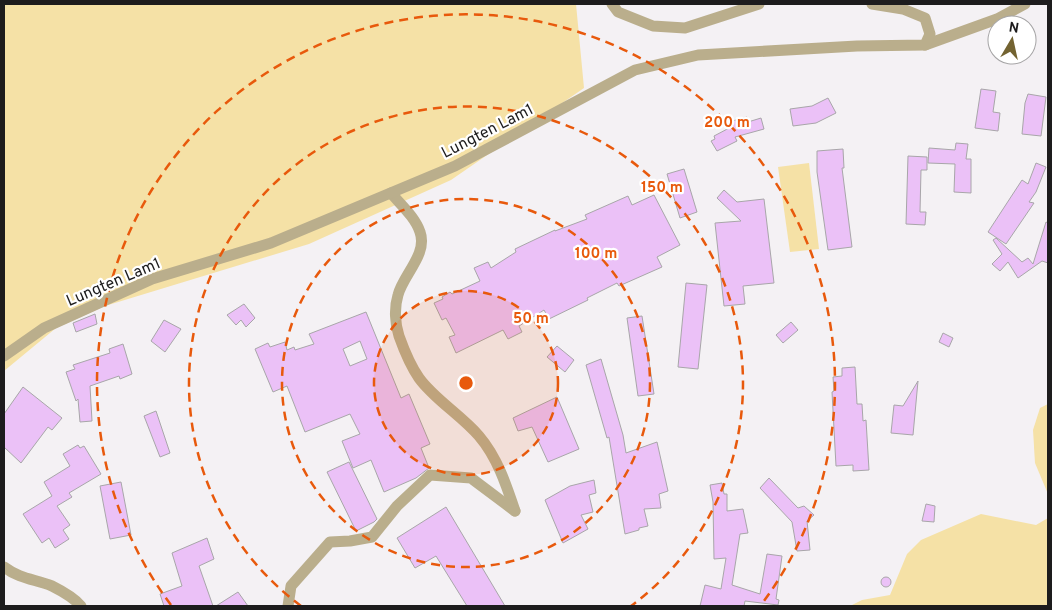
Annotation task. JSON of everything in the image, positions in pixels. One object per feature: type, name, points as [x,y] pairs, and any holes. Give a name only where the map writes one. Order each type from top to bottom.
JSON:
[{"type":"street","points":[[612,4],[618,12],[653,26],[685,28],[760,4]]},
{"type":"street","points":[[872,4],[903,9],[926,18],[930,34],[925,45]]},
{"type":"street","name":"Lungten Lam1","points":[[4,356],[44,328],[152,279],[271,243],[455,166],[635,70],[698,55],[857,46],[925,45],[997,19],[1025,4]]},
{"type":"street","points":[[288,606],[291,586],[330,542],[372,537],[397,506],[430,475],[470,478],[515,511],[507,486],[495,460],[480,437],[420,379],[404,349],[396,324],[398,295],[421,249],[422,240],[414,219],[391,193]]},
{"type":"street","points":[[4,567],[23,578],[52,586],[76,600],[82,606]]},
{"type":"shaded area","points":[[4,4],[576,4],[584,88],[451,180],[309,244],[105,306],[56,328],[4,371]]},
{"type":"shaded area","points":[[809,163],[819,249],[790,252],[778,167]]},
{"type":"shaded area","points":[[1048,404],[1048,494],[1035,463],[1033,430],[1040,408]]},
{"type":"shaded area","points":[[981,514],[1036,525],[1048,518],[1048,606],[850,606],[862,600],[890,595],[907,554],[921,540]]},
{"type":"building","points":[[981,89],[996,91],[993,112],[1000,113],[998,131],[975,128]]},
{"type":"building","points":[[1028,94],[1046,97],[1041,136],[1022,134],[1025,103]]},
{"type":"building","points":[[828,98],[836,113],[816,123],[793,126],[790,109],[812,106]]},
{"type":"building","points":[[747,117],[748,122],[761,118],[764,129],[735,137],[737,141],[717,151],[711,141],[715,139],[714,136],[733,126],[732,121]]},
{"type":"building","points":[[956,143],[968,144],[966,159],[971,159],[971,193],[954,192],[955,164],[928,163],[929,148],[955,150]]},
{"type":"building","points":[[843,149],[844,168],[842,168],[852,247],[828,250],[817,172],[817,151]]},
{"type":"building","points":[[908,156],[927,157],[927,170],[921,170],[920,212],[926,212],[925,225],[906,224]]},
{"type":"building","points":[[1036,163],[1046,167],[1036,192],[1029,202],[1034,203],[1006,244],[988,232],[1022,180],[1028,184]]},
{"type":"building","points":[[684,169],[697,212],[680,218],[667,174]]},
{"type":"building","points":[[724,190],[737,202],[764,199],[774,283],[743,286],[745,304],[724,306],[715,223],[741,221],[717,198]]},
{"type":"building","points":[[654,195],[680,245],[657,257],[662,267],[619,286],[617,283],[549,319],[544,310],[519,326],[522,332],[508,339],[503,330],[456,353],[449,337],[455,335],[446,318],[442,320],[434,303],[443,299],[442,297],[450,292],[452,294],[480,281],[474,268],[488,262],[491,268],[516,252],[515,249],[555,230],[587,219],[585,215],[628,196],[632,205]]},
{"type":"building","points":[[1046,222],[1048,223],[1048,263],[1042,261],[1018,278],[1008,262],[1000,271],[992,264],[1002,254],[993,240],[996,238],[1022,262],[1028,258],[1033,264]]},
{"type":"building","points":[[686,283],[707,285],[698,369],[678,367]]},
{"type":"building","points":[[244,304],[255,318],[246,327],[241,320],[236,325],[227,315]]},
{"type":"building","points":[[366,312],[401,398],[409,394],[430,444],[421,448],[429,468],[416,478],[384,492],[371,460],[353,468],[342,441],[360,434],[350,414],[305,432],[287,386],[273,392],[255,349],[268,343],[270,347],[285,342],[287,350],[294,347],[295,350],[314,344],[309,334]],"holes":[[[360,341],[367,359],[350,366],[343,349]]]},
{"type":"building","points":[[95,314],[97,324],[76,332],[73,323]]},
{"type":"building","points":[[642,316],[654,394],[638,396],[627,318]]},
{"type":"building","points":[[164,320],[181,329],[165,352],[151,341]]},
{"type":"building","points":[[791,322],[798,330],[783,343],[776,335]]},
{"type":"building","points":[[943,333],[953,338],[949,347],[939,342]]},
{"type":"building","points":[[123,344],[132,374],[120,379],[119,376],[90,386],[92,421],[80,422],[78,399],[76,401],[66,372],[75,369],[73,365],[110,353],[109,349]]},
{"type":"building","points":[[557,346],[574,360],[565,372],[547,357]]},
{"type":"building","points":[[601,359],[623,435],[626,453],[657,442],[668,491],[659,494],[661,508],[644,509],[648,526],[625,534],[609,437],[607,438],[586,365]]},
{"type":"building","points":[[855,367],[857,404],[862,404],[863,421],[866,420],[869,470],[853,471],[853,465],[836,466],[832,392],[834,391],[833,377],[842,376],[842,368]]},
{"type":"building","points":[[918,381],[913,435],[891,433],[894,405],[903,406]]},
{"type":"building","points":[[23,387],[62,418],[52,430],[48,427],[21,463],[4,447],[4,414]]},
{"type":"building","points":[[557,397],[579,449],[548,462],[532,427],[518,431],[513,418]]},
{"type":"building","points":[[156,411],[170,453],[160,457],[144,416]]},
{"type":"building","points":[[78,445],[80,448],[84,446],[101,474],[69,493],[72,497],[57,506],[70,525],[63,530],[69,539],[55,548],[49,538],[42,543],[23,514],[52,496],[44,482],[70,466],[63,454]]},
{"type":"building","points":[[349,462],[377,519],[356,531],[327,472]]},
{"type":"building","points":[[769,478],[798,508],[804,506],[814,515],[807,521],[810,550],[797,551],[792,522],[760,488]]},
{"type":"building","points":[[594,480],[596,493],[589,495],[593,512],[581,515],[588,529],[563,543],[545,500],[570,486]]},
{"type":"building","points":[[121,482],[131,535],[110,539],[100,486]]},
{"type":"building","points":[[722,483],[724,494],[727,494],[727,511],[743,509],[748,533],[740,534],[732,585],[760,594],[767,554],[782,556],[776,599],[779,600],[778,605],[745,601],[744,606],[700,606],[705,585],[721,589],[726,558],[714,559],[713,502],[710,485]]},
{"type":"building","points":[[926,504],[935,506],[934,522],[922,521]]},
{"type":"building","points":[[446,507],[505,606],[467,606],[436,556],[415,568],[397,538]]},
{"type":"building","points":[[207,538],[214,559],[199,566],[213,606],[164,606],[160,594],[182,586],[172,553]]},
{"type":"building","points":[[884,577],[888,577],[891,582],[890,586],[884,587],[881,584],[881,580]]},
{"type":"building","points":[[238,592],[248,606],[216,606]]}]
